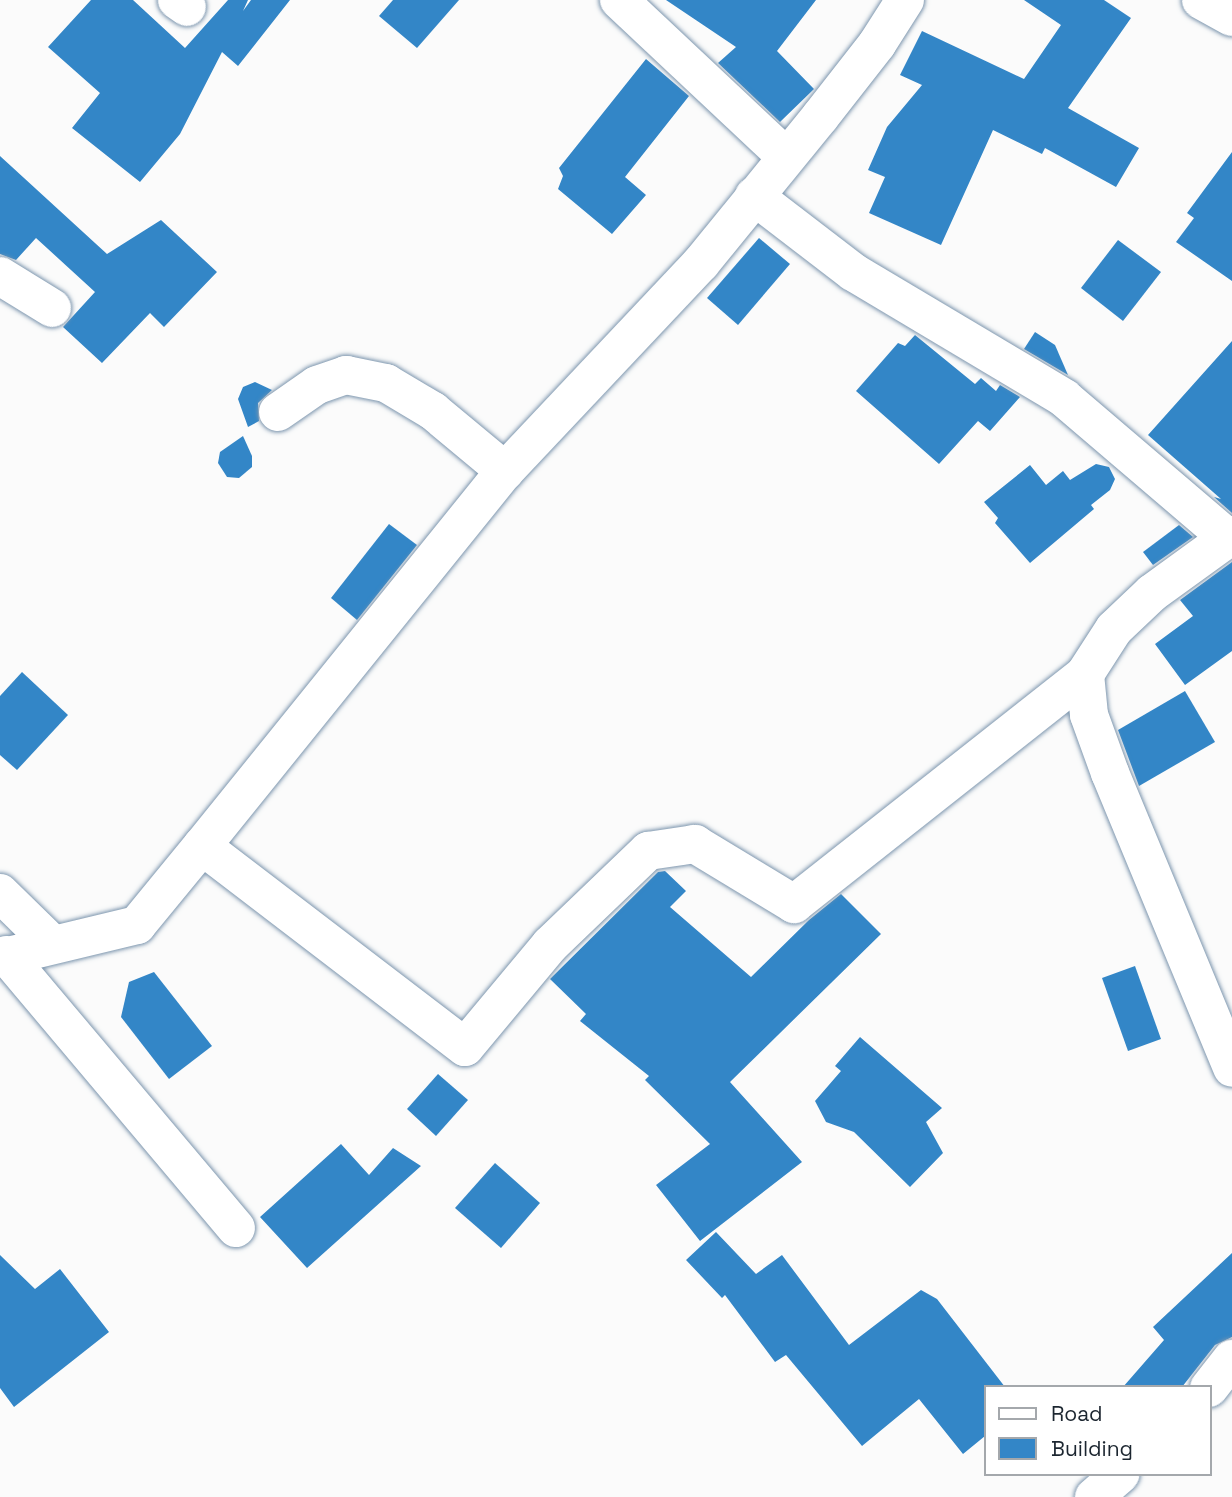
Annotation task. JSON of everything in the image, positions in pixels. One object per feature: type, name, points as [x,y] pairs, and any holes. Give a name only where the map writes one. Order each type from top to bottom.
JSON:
[{"type":"street","points":[[619,0],[786,157]]},
{"type":"street","points":[[236,1228],[3,956],[137,925],[505,471],[692,272],[877,44],[905,0]]},
{"type":"street","points":[[1201,0],[1232,17]]},
{"type":"street","points":[[202,846],[465,1047],[550,946],[648,852],[695,845],[794,904],[1085,674],[1114,629],[1152,593],[1230,536],[1064,398],[853,272],[754,196]]},
{"type":"street","points":[[0,276],[52,308]]},
{"type":"street","points":[[278,412],[317,385],[346,375],[386,383],[433,411],[505,471]]},
{"type":"street","points":[[1085,674],[1089,715],[1110,773],[1232,1068]]},
{"type":"street","points":[[0,893],[52,944]]},
{"type":"street","points":[[1211,1385],[1232,1359]]},
{"type":"street","points":[[1094,1497],[1118,1476]]},
{"type":"building","points":[[91,0],[133,0],[185,48],[228,0],[248,0],[243,11],[251,0],[290,0],[238,66],[222,52],[180,134],[140,182],[72,128],[100,93],[48,47]]},
{"type":"building","points":[[393,0],[459,0],[417,48],[379,16]]},
{"type":"building","points":[[666,0],[816,0],[777,51],[814,89],[780,122],[718,63],[736,47]]},
{"type":"building","points":[[1024,0],[1104,0],[1131,18],[1068,108],[1139,148],[1116,187],[1045,148],[1042,154],[993,130],[941,245],[869,213],[885,177],[868,170],[887,127],[922,85],[900,75],[922,31],[1024,79],[1061,25]]},
{"type":"building","points":[[646,59],[689,96],[625,177],[646,195],[612,234],[558,189],[563,176],[559,168]]},
{"type":"building","points":[[1232,152],[1232,281],[1176,242],[1194,218],[1187,213]]},
{"type":"building","points":[[0,156],[107,254],[161,220],[217,272],[164,327],[150,313],[102,363],[63,327],[95,292],[36,238],[16,260],[0,254]]},
{"type":"building","points":[[759,238],[790,264],[738,325],[707,298]]},
{"type":"building","points":[[1118,240],[1161,272],[1123,321],[1081,288]]},
{"type":"building","points":[[1035,332],[1055,345],[1068,375],[1024,349]]},
{"type":"building","points":[[915,335],[975,384],[981,378],[996,391],[1000,385],[1020,397],[990,431],[978,421],[939,464],[856,391],[898,343],[905,346]]},
{"type":"building","points":[[1232,341],[1232,513],[1214,497],[1221,499],[1148,435]]},
{"type":"building","points":[[255,382],[272,390],[258,403],[259,421],[248,427],[238,399],[243,387]]},
{"type":"building","points":[[243,436],[252,456],[252,467],[239,478],[227,477],[218,463],[220,452]]},
{"type":"building","points":[[1096,464],[1109,467],[1115,479],[1110,490],[1091,505],[1094,509],[1030,563],[995,523],[998,518],[984,502],[1030,465],[1046,485],[1063,471],[1070,480]]},
{"type":"building","points":[[389,524],[417,545],[357,620],[331,598]]},
{"type":"building","points":[[1179,525],[1193,537],[1153,565],[1143,552]]},
{"type":"building","points":[[1232,562],[1232,651],[1185,685],[1155,644],[1193,616],[1180,600]]},
{"type":"building","points":[[22,672],[68,715],[17,770],[0,755],[0,696]]},
{"type":"building","points":[[1185,691],[1215,742],[1139,786],[1118,730]]},
{"type":"building","points":[[665,871],[686,891],[670,907],[751,977],[809,920],[841,894],[881,934],[730,1082],[802,1162],[700,1241],[656,1185],[710,1144],[645,1080],[649,1076],[580,1021],[586,1014],[550,979],[658,872]]},
{"type":"building","points":[[1135,966],[1161,1039],[1128,1051],[1102,978]]},
{"type":"building","points":[[154,972],[212,1046],[169,1079],[121,1017],[129,982]]},
{"type":"building","points":[[860,1037],[942,1108],[926,1122],[943,1153],[910,1187],[854,1132],[826,1122],[815,1101],[841,1071],[835,1066]]},
{"type":"building","points":[[438,1074],[468,1100],[436,1136],[407,1109]]},
{"type":"building","points":[[341,1144],[369,1175],[393,1148],[421,1166],[307,1268],[260,1217]]},
{"type":"building","points":[[495,1163],[540,1203],[501,1248],[455,1208]]},
{"type":"building","points":[[716,1232],[756,1274],[782,1255],[849,1345],[921,1290],[937,1299],[1003,1385],[984,1385],[984,1437],[963,1454],[919,1399],[862,1446],[786,1355],[775,1362],[725,1295],[722,1298],[686,1260]]},
{"type":"building","points":[[1232,1253],[1232,1337],[1215,1345],[1184,1385],[1125,1385],[1164,1340],[1153,1327]]},
{"type":"building","points":[[0,1255],[35,1289],[60,1269],[109,1332],[14,1407],[0,1388]]}]
